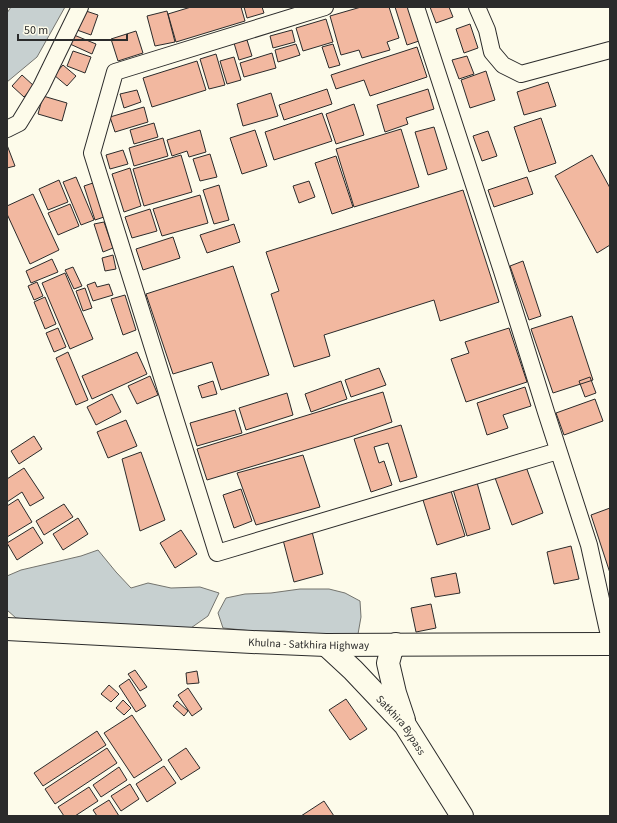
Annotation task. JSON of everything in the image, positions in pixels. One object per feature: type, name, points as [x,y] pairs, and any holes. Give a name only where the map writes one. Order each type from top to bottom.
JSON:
[{"type":"highway","name":"Khulna - Satkhira Highway","points":[[7,629],[326,645],[610,644]]},
{"type":"highway","points":[[396,644],[391,652],[388,663],[405,725]]},
{"type":"highway","name":"Satkhira Bypass","points":[[326,645],[353,670],[405,725],[462,816]]},
{"type":"street","points":[[7,129],[19,123],[41,87],[80,7]]},
{"type":"street","points":[[325,7],[115,72],[92,153],[217,553],[558,451]]},
{"type":"street","points":[[416,7],[589,545],[610,640]]},
{"type":"street","points":[[477,7],[487,30],[492,52],[503,64],[521,74],[610,50]]},
{"type":"shaded area","points":[[11,7],[65,7],[37,57],[7,82],[7,13]]},
{"type":"shaded area","points":[[98,550],[131,588],[148,583],[171,588],[200,587],[219,593],[208,616],[188,630],[40,621],[16,618],[7,610],[7,576],[21,570],[81,556]]},
{"type":"shaded area","points":[[300,589],[329,589],[345,593],[360,601],[361,617],[358,634],[320,635],[284,631],[253,631],[223,628],[218,613],[226,598],[245,594],[271,593]]},
{"type":"building","points":[[191,7],[241,7],[245,21],[176,42],[168,14]]},
{"type":"building","points":[[244,7],[262,7],[264,13],[247,18]]},
{"type":"building","points":[[361,7],[389,7],[399,38],[387,42],[390,50],[362,58],[359,50],[341,55],[330,16]]},
{"type":"building","points":[[395,7],[408,7],[419,41],[407,45]]},
{"type":"building","points":[[430,7],[449,7],[453,17],[436,23]]},
{"type":"building","points":[[83,10],[98,15],[91,35],[77,30]]},
{"type":"building","points":[[167,11],[175,42],[155,46],[147,16]]},
{"type":"building","points":[[326,19],[333,42],[303,51],[296,28]]},
{"type":"building","points":[[470,24],[478,48],[464,53],[456,29]]},
{"type":"building","points":[[292,30],[295,42],[273,48],[270,36]]},
{"type":"building","points":[[136,31],[143,53],[118,61],[111,39]]},
{"type":"building","points":[[74,35],[96,44],[92,54],[70,44]]},
{"type":"building","points":[[247,40],[252,56],[239,60],[234,43]]},
{"type":"building","points":[[296,44],[300,55],[278,62],[275,50]]},
{"type":"building","points":[[333,44],[340,65],[329,68],[322,47]]},
{"type":"building","points":[[417,47],[427,77],[370,96],[364,80],[336,89],[331,75]]},
{"type":"building","points":[[73,51],[91,57],[85,73],[67,66]]},
{"type":"building","points":[[272,53],[276,68],[244,77],[240,63]]},
{"type":"building","points":[[216,54],[225,85],[209,89],[200,59]]},
{"type":"building","points":[[467,56],[474,74],[459,79],[452,60]]},
{"type":"building","points":[[234,57],[241,80],[227,84],[220,61]]},
{"type":"building","points":[[197,61],[206,90],[152,107],[143,78]]},
{"type":"building","points":[[63,65],[76,76],[67,86],[54,75]]},
{"type":"building","points":[[486,71],[495,100],[470,108],[461,80]]},
{"type":"building","points":[[22,75],[34,86],[24,97],[12,86]]},
{"type":"building","points":[[548,82],[556,106],[524,115],[517,92]]},
{"type":"building","points":[[327,89],[332,104],[284,120],[279,105]]},
{"type":"building","points":[[428,89],[434,109],[406,118],[408,124],[385,132],[377,105]]},
{"type":"building","points":[[137,90],[141,102],[124,108],[120,94]]},
{"type":"building","points":[[271,93],[278,116],[243,126],[237,104]]},
{"type":"building","points":[[43,96],[67,103],[62,121],[38,114]]},
{"type":"building","points":[[354,104],[364,135],[336,144],[326,114]]},
{"type":"building","points":[[144,107],[148,122],[115,132],[110,117]]},
{"type":"building","points":[[322,113],[332,141],[274,160],[265,132]]},
{"type":"building","points":[[541,118],[556,163],[529,172],[514,127]]},
{"type":"building","points":[[154,123],[158,137],[134,144],[130,130]]},
{"type":"building","points":[[434,127],[447,169],[428,175],[415,132]]},
{"type":"building","points":[[401,129],[419,187],[354,207],[336,149]]},
{"type":"building","points":[[200,130],[206,152],[189,157],[187,151],[172,156],[167,140]]},
{"type":"building","points":[[255,130],[267,166],[242,174],[230,138]]},
{"type":"building","points":[[488,131],[497,156],[482,161],[473,136]]},
{"type":"building","points":[[163,138],[168,156],[134,166],[129,148]]},
{"type":"building","points":[[7,145],[15,166],[7,168]]},
{"type":"building","points":[[123,150],[128,164],[110,169],[106,155]]},
{"type":"building","points":[[210,154],[217,177],[200,181],[193,159]]},
{"type":"building","points":[[181,155],[192,192],[144,206],[133,169]]},
{"type":"building","points":[[592,155],[610,188],[610,245],[597,253],[555,176]]},
{"type":"building","points":[[336,156],[353,207],[332,214],[315,163]]},
{"type":"building","points":[[130,168],[141,206],[124,212],[112,174]]},
{"type":"building","points":[[76,177],[94,220],[81,225],[63,182]]},
{"type":"building","points":[[527,177],[533,194],[494,207],[488,190]]},
{"type":"building","points":[[59,180],[68,202],[48,210],[39,189]]},
{"type":"building","points":[[309,181],[315,197],[299,203],[293,186]]},
{"type":"building","points":[[93,183],[104,217],[95,220],[84,186]]},
{"type":"building","points":[[219,185],[229,220],[214,224],[203,190]]},
{"type":"building","points":[[463,190],[499,302],[440,321],[434,300],[324,335],[330,356],[294,367],[271,294],[279,291],[266,252]]},
{"type":"building","points":[[33,194],[59,250],[30,264],[7,214],[7,206]]},
{"type":"building","points":[[200,195],[208,223],[162,236],[153,209]]},
{"type":"building","points":[[70,204],[79,226],[58,235],[48,213]]},
{"type":"building","points":[[150,209],[157,231],[132,238],[125,217]]},
{"type":"building","points":[[104,222],[113,248],[103,252],[94,224]]},
{"type":"building","points":[[234,224],[240,242],[207,253],[200,235]]},
{"type":"building","points":[[173,237],[180,258],[143,270],[136,249]]},
{"type":"building","points":[[113,255],[116,269],[105,271],[102,258]]},
{"type":"building","points":[[52,259],[58,272],[31,283],[26,271]]},
{"type":"building","points":[[523,261],[541,316],[529,320],[510,266]]},
{"type":"building","points":[[233,266],[269,375],[221,390],[212,362],[173,374],[146,294]]},
{"type":"building","points":[[73,267],[82,286],[74,289],[65,270]]},
{"type":"building","points":[[65,273],[93,339],[70,349],[42,283]]},
{"type":"building","points":[[37,282],[43,296],[34,300],[28,286]]},
{"type":"building","points":[[95,282],[97,287],[109,284],[113,295],[93,301],[87,285]]},
{"type":"building","points":[[85,288],[92,308],[83,311],[76,291]]},
{"type":"building","points":[[125,295],[136,330],[123,335],[111,299]]},
{"type":"building","points":[[45,297],[56,324],[45,329],[34,302]]},
{"type":"building","points":[[572,316],[593,380],[553,393],[531,329]]},
{"type":"building","points":[[58,328],[66,347],[54,352],[46,333]]},
{"type":"building","points":[[509,328],[527,382],[466,402],[451,359],[469,353],[465,342]]},
{"type":"building","points":[[68,352],[88,400],[76,405],[56,358]]},
{"type":"building","points":[[137,352],[147,374],[92,399],[82,376]]},
{"type":"building","points":[[379,368],[386,385],[351,397],[345,380]]},
{"type":"building","points":[[150,376],[158,395],[137,404],[128,386]]},
{"type":"building","points":[[590,377],[596,393],[585,397],[579,381]]},
{"type":"building","points":[[213,381],[217,394],[202,398],[198,386]]},
{"type":"building","points":[[341,381],[347,399],[311,412],[305,394]]},
{"type":"building","points":[[525,387],[531,406],[503,415],[508,428],[487,435],[477,403]]},
{"type":"building","points":[[383,392],[392,422],[353,436],[207,480],[197,449]]},
{"type":"building","points":[[287,393],[293,415],[246,430],[239,408]]},
{"type":"building","points":[[112,394],[121,412],[96,425],[87,407]]},
{"type":"building","points":[[595,399],[603,421],[564,435],[556,413]]},
{"type":"building","points":[[235,410],[242,433],[197,446],[190,423]]},
{"type":"building","points":[[126,420],[137,446],[108,458],[97,432]]},
{"type":"building","points":[[401,425],[417,477],[400,482],[388,443],[374,447],[379,463],[384,461],[392,485],[371,492],[354,439]]},
{"type":"building","points":[[34,436],[42,449],[19,464],[11,451]]},
{"type":"building","points":[[141,452],[165,520],[140,531],[122,459]]},
{"type":"building","points":[[303,455],[320,507],[256,525],[237,473]]},
{"type":"building","points":[[525,464],[543,513],[512,525],[494,475]]},
{"type":"building","points":[[24,468],[44,498],[30,506],[22,492],[7,502],[7,479]]},
{"type":"building","points":[[476,479],[490,529],[467,536],[452,486]]},
{"type":"building","points":[[241,489],[252,521],[234,528],[223,495]]},
{"type":"building","points":[[451,491],[465,536],[437,545],[423,500]]},
{"type":"building","points":[[18,499],[32,522],[7,537],[7,506]]},
{"type":"building","points":[[64,504],[73,517],[44,535],[36,521]]},
{"type":"building","points":[[610,508],[610,573],[591,515]]},
{"type":"building","points":[[78,518],[88,534],[63,550],[53,534]]},
{"type":"building","points":[[33,527],[43,543],[17,560],[7,543]]},
{"type":"building","points":[[311,528],[323,574],[294,582],[282,536]]},
{"type":"building","points":[[181,530],[197,554],[175,568],[160,543]]},
{"type":"building","points":[[571,546],[579,579],[554,584],[547,552]]},
{"type":"building","points":[[456,573],[460,593],[435,597],[431,578]]},
{"type":"building","points":[[431,604],[436,628],[416,632],[411,608]]},
{"type":"building","points":[[135,670],[147,687],[140,691],[128,674]]},
{"type":"building","points":[[197,671],[199,683],[187,684],[186,673]]},
{"type":"building","points":[[129,679],[146,706],[136,712],[119,686]]},
{"type":"building","points":[[109,685],[119,694],[111,702],[101,694]]},
{"type":"building","points":[[188,688],[202,709],[192,716],[178,695]]},
{"type":"building","points":[[346,699],[367,729],[350,740],[329,710]]},
{"type":"building","points":[[123,700],[131,708],[124,715],[116,708]]},
{"type":"building","points":[[177,701],[188,711],[184,716],[173,706]]},
{"type":"building","points":[[132,715],[162,760],[134,778],[104,733]]},
{"type":"building","points":[[97,731],[106,745],[43,786],[34,773]]},
{"type":"building","points":[[107,748],[117,763],[55,804],[45,789]]},
{"type":"building","points":[[186,748],[200,768],[181,780],[168,760]]},
{"type":"building","points":[[164,766],[176,783],[147,802],[136,784]]},
{"type":"building","points":[[119,767],[127,780],[101,797],[93,785]]},
{"type":"building","points":[[130,784],[139,799],[121,811],[111,796]]},
{"type":"building","points":[[89,787],[98,801],[75,816],[64,816],[58,807]]},
{"type":"building","points":[[109,800],[119,816],[97,816],[93,810]]},
{"type":"building","points":[[324,801],[334,816],[301,816]]}]
